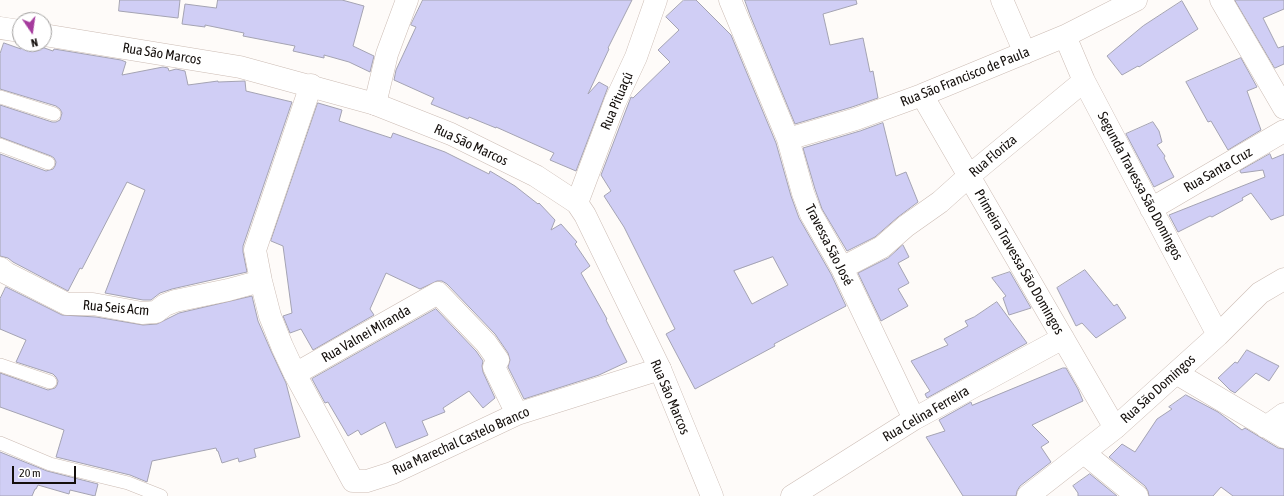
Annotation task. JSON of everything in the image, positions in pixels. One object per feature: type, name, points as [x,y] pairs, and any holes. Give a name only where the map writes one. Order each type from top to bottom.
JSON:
[{"type":"street","points":[[375,104],[387,54],[407,0]]},
{"type":"street","name":"Rua Pituaçú","points":[[577,203],[615,102],[636,57],[656,0]]},
{"type":"street","name":"Travessa São José","points":[[730,0],[788,139],[803,193],[811,214],[842,268],[914,419]]},
{"type":"street","points":[[1002,0],[1025,53]]},
{"type":"street","name":"Rua São Francisco de Paula","points":[[788,139],[856,119],[922,95],[1065,36],[1136,0]]},
{"type":"street","points":[[1221,0],[1284,108]]},
{"type":"street","points":[[0,28],[12,30]]},
{"type":"street","name":"Rua São Marcos","points":[[52,36],[240,67],[311,85],[375,104],[451,134],[536,176],[577,203],[585,215],[660,369],[712,496]]},
{"type":"street","name":"Segunda Travessa São Domingos","points":[[1065,36],[1084,81],[1218,335]]},
{"type":"street","name":"Rua Floriza","points":[[842,268],[882,247],[906,226],[940,202],[969,176],[1084,81]]},
{"type":"street","points":[[295,374],[270,316],[255,250],[311,85]]},
{"type":"street","name":"Primeira Travessa São Domingos","points":[[922,95],[1115,428]]},
{"type":"street","name":"Rua Santa Cruz","points":[[1152,209],[1284,131]]},
{"type":"street","name":"Rua Seis Acm","points":[[0,268],[6,273],[67,304],[93,304],[142,313],[156,312],[165,305],[175,302],[261,281]]},
{"type":"street","name":"Rua São Domingos","points":[[1028,496],[1115,428],[1218,335],[1260,293],[1284,279]]},
{"type":"street","name":"Rua Valnei Miranda","points":[[295,374],[438,293],[486,343],[498,360],[494,367],[517,414]]},
{"type":"street","name":"Rua Celina Ferreira","points":[[792,496],[914,419],[1063,338]]},
{"type":"street","name":"Rua Marechal Castelo Branco","points":[[295,374],[353,481],[367,481],[392,473],[517,414],[660,369]]},
{"type":"street","points":[[1176,373],[1275,432],[1284,414]]},
{"type":"street","points":[[1084,453],[1137,496]]},
{"type":"lane","points":[[0,97],[54,114]]},
{"type":"lane","points":[[0,145],[48,163]]},
{"type":"lane","points":[[0,365],[50,382]]},
{"type":"lane","points":[[0,443],[50,464],[128,483],[161,496]]},
{"type":"building","points":[[120,0],[180,0],[178,18],[119,11]]},
{"type":"building","points":[[218,0],[342,0],[364,6],[353,46],[374,56],[370,72],[349,62],[324,55],[324,58],[293,51],[295,46],[243,36],[244,33],[205,25],[205,27],[182,24],[185,4],[216,8]]},
{"type":"building","points":[[423,0],[632,0],[608,48],[609,49],[588,94],[599,82],[608,87],[576,171],[550,160],[554,153],[496,127],[469,117],[468,119],[431,104],[434,98],[394,80],[396,70],[416,27],[411,25]]},
{"type":"building","points":[[684,0],[696,0],[731,35],[776,143],[799,218],[831,274],[846,306],[774,344],[775,346],[695,389],[666,334],[675,329],[624,227],[604,196],[611,191],[601,175],[631,97],[633,98],[670,62],[658,50],[679,30],[666,17]],"holes":[[[773,257],[788,285],[752,304],[734,271]]]},
{"type":"building","points":[[745,0],[856,0],[857,4],[823,14],[830,45],[863,38],[870,72],[873,71],[878,98],[795,124]]},
{"type":"building","points":[[1235,0],[1284,0],[1284,9],[1263,18],[1278,48],[1284,46],[1284,64],[1275,68]]},
{"type":"building","points":[[1182,1],[1198,29],[1139,67],[1138,66],[1122,75],[1107,56],[1143,26]]},
{"type":"building","points":[[4,43],[12,46],[12,52],[52,52],[54,49],[121,60],[126,62],[122,75],[163,67],[168,68],[169,71],[176,69],[185,71],[188,85],[218,81],[245,81],[246,91],[292,102],[243,246],[247,272],[172,289],[160,293],[151,300],[143,300],[105,293],[145,190],[127,182],[82,269],[80,268],[68,291],[8,258],[0,256],[0,154],[46,171],[53,169],[56,162],[51,156],[0,137],[0,105],[52,122],[60,120],[62,113],[56,106],[0,89],[0,54]]},
{"type":"building","points":[[1241,58],[1257,87],[1247,91],[1261,130],[1228,150],[1211,121],[1208,122],[1186,82]]},
{"type":"building","points":[[318,103],[342,110],[339,121],[391,138],[393,133],[445,152],[489,174],[490,171],[515,186],[538,204],[539,203],[555,220],[551,230],[561,224],[577,242],[575,244],[590,266],[581,273],[607,319],[606,320],[627,362],[599,375],[524,399],[508,367],[510,360],[508,353],[495,334],[447,284],[442,281],[437,281],[420,289],[386,273],[370,309],[374,315],[313,350],[301,329],[290,333],[283,316],[292,313],[283,246],[271,241]]},
{"type":"building","points":[[1153,122],[1159,131],[1162,142],[1157,145],[1165,156],[1164,158],[1174,177],[1154,187],[1126,134]]},
{"type":"building","points":[[883,123],[896,176],[906,172],[918,202],[875,237],[847,251],[822,209],[803,148]]},
{"type":"building","points":[[1270,154],[1272,159],[1284,154],[1284,215],[1271,220],[1251,193],[1242,198],[1243,200],[1212,217],[1210,216],[1178,232],[1169,215],[1265,177],[1263,170],[1241,173],[1240,171]]},
{"type":"building","points":[[903,245],[909,257],[898,263],[909,283],[898,289],[908,306],[881,321],[858,273],[888,258]]},
{"type":"building","points":[[1085,270],[1114,306],[1117,304],[1126,318],[1096,338],[1082,323],[1076,326],[1057,288]]},
{"type":"building","points":[[1010,272],[1031,308],[1009,315],[1003,298],[1006,296],[992,278]]},
{"type":"building","points":[[6,287],[62,315],[96,317],[143,325],[157,324],[179,313],[252,296],[258,321],[286,383],[300,437],[254,449],[256,457],[239,462],[238,458],[222,463],[216,448],[152,461],[147,482],[130,475],[56,457],[64,430],[0,407],[0,373],[48,390],[55,388],[58,381],[53,374],[16,362],[26,340],[0,329],[0,299]]},
{"type":"building","points":[[997,302],[1027,343],[927,398],[925,394],[930,391],[911,361],[948,345],[944,339],[968,326],[965,321]]},
{"type":"building","points":[[436,309],[476,351],[483,361],[483,372],[495,398],[483,408],[469,391],[443,408],[445,412],[422,421],[428,435],[396,448],[385,422],[361,435],[358,430],[348,436],[328,402],[325,403],[312,379]]},
{"type":"building","points":[[1247,350],[1279,366],[1269,381],[1256,373],[1235,393],[1218,378],[1235,362],[1237,363]]},
{"type":"building","points":[[1066,368],[1083,401],[1032,425],[1049,442],[1041,447],[1051,462],[1020,486],[1016,496],[963,496],[926,437],[945,431],[939,420],[971,402],[972,405]]},
{"type":"building","points":[[1186,395],[1218,412],[1242,430],[1245,428],[1278,448],[1284,449],[1284,496],[1233,496],[1221,487],[1213,496],[1149,496],[1145,486],[1109,457],[1122,444],[1135,452],[1157,419],[1172,409],[1169,407]]},
{"type":"building","points":[[0,452],[47,471],[98,484],[95,496],[70,490],[69,494],[38,485],[32,496],[0,496]]},
{"type":"building","points":[[1090,474],[1117,496],[1078,496],[1078,493],[1073,486]]}]
